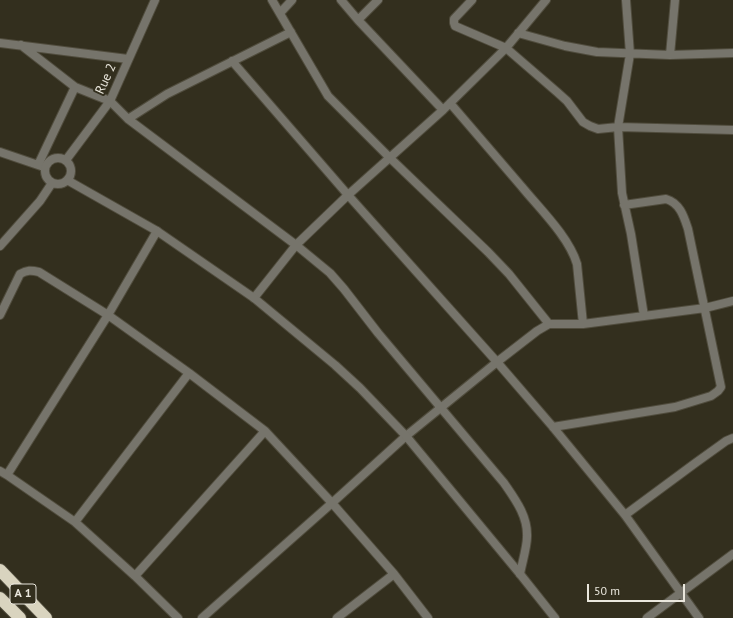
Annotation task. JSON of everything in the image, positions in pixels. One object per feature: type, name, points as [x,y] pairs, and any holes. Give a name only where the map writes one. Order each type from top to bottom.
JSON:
[{"type":"highway","name":"A 1","points":[[0,570],[46,618]]},
{"type":"highway","name":"A 1","points":[[0,598],[20,618]]},
{"type":"street","name":"Rue 2","points":[[66,160],[110,101],[155,0]]},
{"type":"street","points":[[272,0],[328,96],[510,274],[549,324]]},
{"type":"street","points":[[280,14],[292,0]]},
{"type":"street","points":[[341,0],[443,110]]},
{"type":"street","points":[[358,20],[378,0]]},
{"type":"street","points":[[472,0],[454,19],[455,26],[506,48],[566,101],[583,122],[590,126],[598,129],[618,127],[733,130]]},
{"type":"street","points":[[254,298],[296,245],[348,195],[443,110],[506,48],[546,0]]},
{"type":"street","points":[[626,0],[630,54],[618,127],[622,193],[631,234],[644,316]]},
{"type":"street","points":[[670,55],[675,0]]},
{"type":"street","points":[[128,119],[167,94],[291,32]]},
{"type":"street","points":[[518,33],[584,50],[630,54],[670,55],[733,53]]},
{"type":"street","points":[[0,43],[128,59]]},
{"type":"street","points":[[21,45],[75,86],[110,101],[128,119],[296,245],[330,273],[378,333],[504,482],[518,504],[526,520],[527,537],[520,574]]},
{"type":"street","points":[[232,61],[553,427],[625,515],[699,618]]},
{"type":"street","points":[[41,166],[58,157],[66,160],[71,168],[68,180],[62,184],[52,183],[47,179],[41,166],[75,86]]},
{"type":"street","points":[[450,103],[556,227],[567,243],[577,264],[583,324]]},
{"type":"street","points":[[0,152],[41,166]]},
{"type":"street","points":[[68,180],[156,231],[254,298],[335,365],[360,388],[406,436],[555,618]]},
{"type":"street","points":[[0,246],[40,201],[52,183]]},
{"type":"street","points":[[553,427],[675,407],[711,396],[718,391],[720,387],[688,229],[683,216],[672,201],[666,199],[624,205]]},
{"type":"street","points":[[156,231],[108,315],[3,473],[75,522],[135,576],[178,618]]},
{"type":"street","points":[[0,315],[20,274],[26,270],[39,272],[108,315],[189,373],[265,431],[332,503],[394,574],[428,618]]},
{"type":"street","points":[[202,618],[406,436],[537,331],[549,324],[583,324],[705,308],[733,301]]},
{"type":"street","points":[[75,522],[189,373]]},
{"type":"street","points":[[135,576],[265,431]]},
{"type":"street","points":[[625,515],[726,441],[733,438]]},
{"type":"street","points":[[647,618],[733,554]]},
{"type":"street","points":[[337,618],[394,574]]}]
